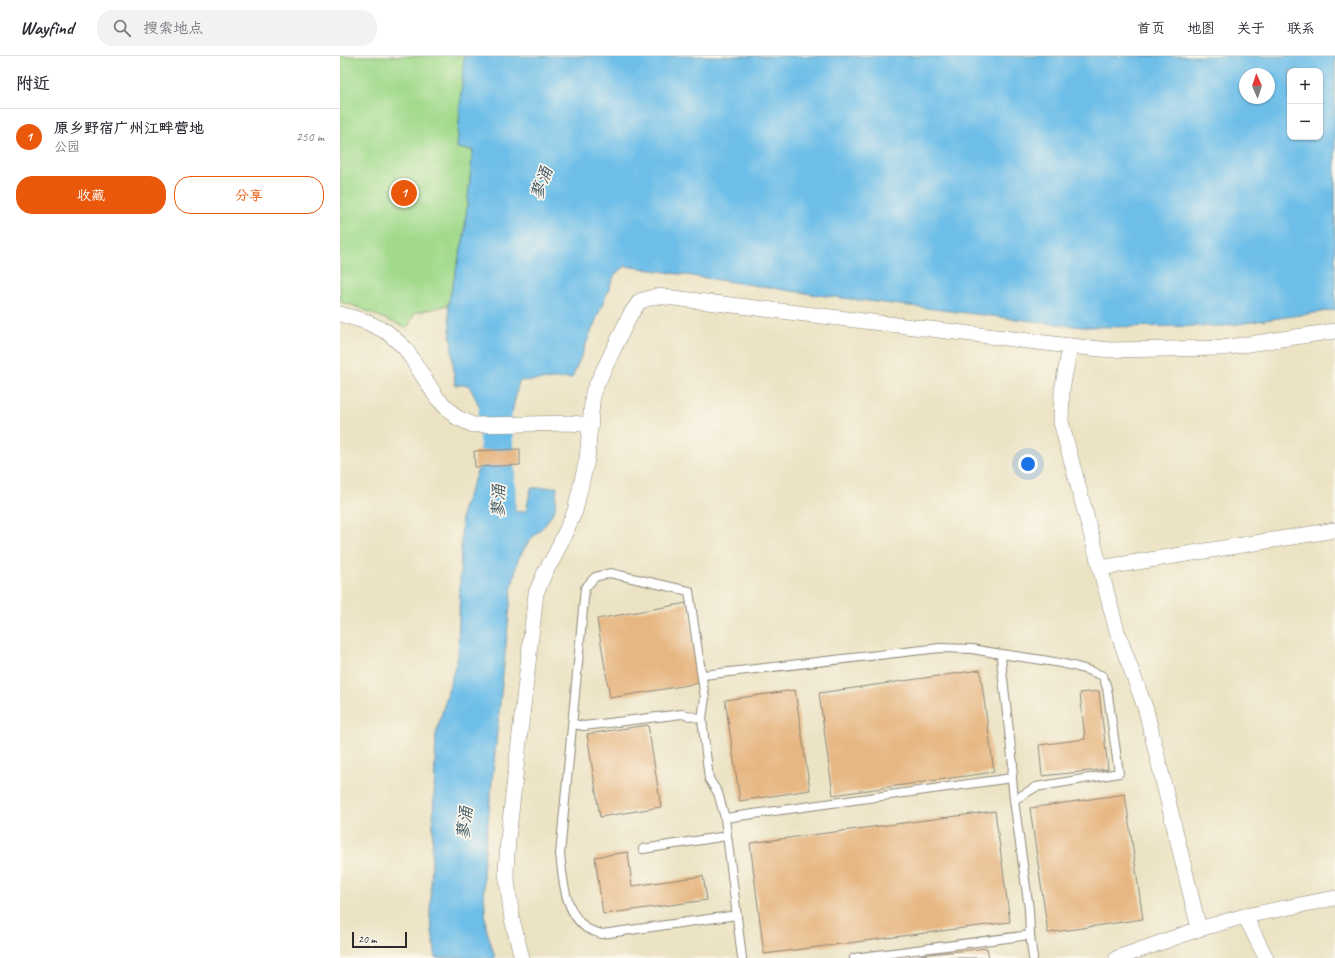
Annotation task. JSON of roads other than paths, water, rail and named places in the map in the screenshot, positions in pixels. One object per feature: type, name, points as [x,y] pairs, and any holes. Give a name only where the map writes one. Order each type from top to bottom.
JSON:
[{"type":"street","points":[[522,958],[512,919],[506,872],[508,839],[536,593],[575,511],[587,458],[593,392],[630,315],[640,301],[657,296],[1111,350],[1222,348],[1335,331]]},
{"type":"street","points":[[340,314],[367,322],[387,332],[405,348],[437,398],[456,417],[473,425],[570,423],[591,425]]},
{"type":"street","points":[[1070,346],[1062,390],[1061,422],[1117,631],[1146,710],[1199,928]]},
{"type":"street","points":[[1100,568],[1335,530]]},
{"type":"street","points":[[1117,958],[1199,928],[1245,916],[1335,898]]},
{"type":"street","points":[[1245,916],[1266,958]]},
{"type":"lane","points":[[737,915],[602,934],[586,928],[572,915],[563,884],[560,854],[585,588],[595,577],[610,573],[689,590],[703,675],[705,698],[702,719],[709,779],[718,793],[724,818],[727,836],[737,915],[742,958]]},
{"type":"lane","points":[[703,675],[940,648],[972,649],[1045,660],[1090,670],[1103,676],[1107,688],[1119,773],[1036,787],[1014,800]]},
{"type":"lane","points":[[1001,654],[1013,765],[1012,778],[1014,800],[1030,909],[1030,935],[1033,958]]},
{"type":"lane","points":[[572,724],[584,726],[682,714],[702,719]]},
{"type":"lane","points":[[724,818],[1012,778]]},
{"type":"lane","points":[[643,849],[727,836]]},
{"type":"lane","points":[[854,958],[1030,935]]},
{"type":"water","points":[[464,56],[1335,56],[1335,310],[1223,326],[1082,327],[818,295],[626,266],[615,274],[572,378],[519,381],[512,413],[483,414],[469,385],[455,385],[448,305],[464,236],[473,150],[457,148]]},
{"type":"water","points":[[478,469],[514,469],[515,512],[526,511],[531,488],[557,487],[555,509],[545,525],[529,541],[518,559],[512,586],[483,870],[486,927],[495,958],[436,958],[430,917],[436,734],[458,656],[462,512]]},
{"type":"waterway","name":"蓼涌","points":[[498,515],[499,493],[495,414],[499,369]]},
{"type":"place","name":"原乡野宿广州江畔营地","points":[[404,193]]}]
